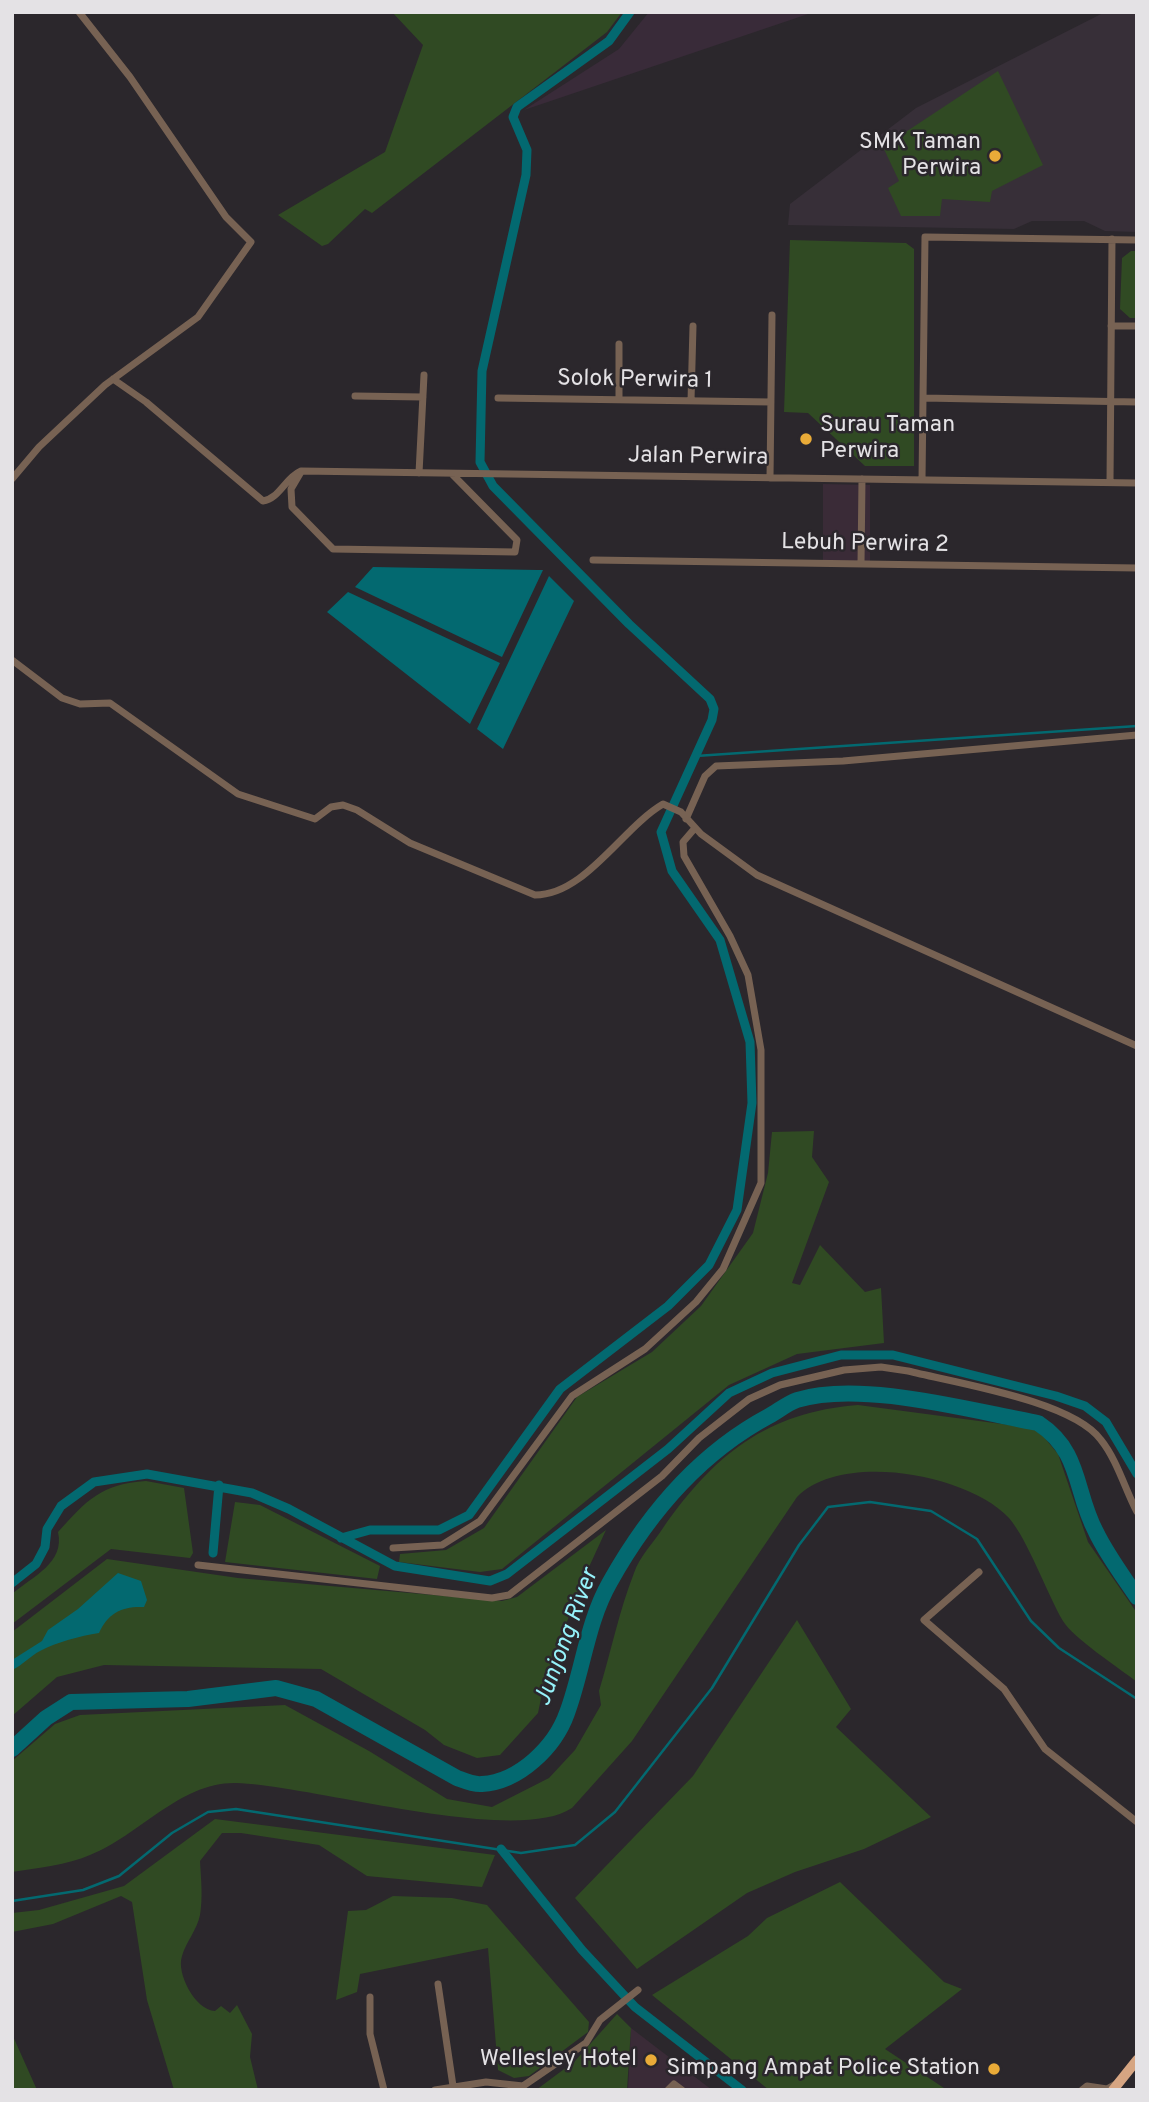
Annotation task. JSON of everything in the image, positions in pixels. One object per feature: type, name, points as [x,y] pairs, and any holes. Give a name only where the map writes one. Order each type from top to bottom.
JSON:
[{"type":"highway","points":[[1116,2086],[1137,2060]]},
{"type":"street","points":[[12,479],[39,447],[113,379],[198,317],[251,242],[226,217],[130,77],[79,12]]},
{"type":"street","points":[[922,480],[925,237],[1137,240]]},
{"type":"street","points":[[1110,482],[1112,239]]},
{"type":"street","points":[[771,478],[772,315]]},
{"type":"street","points":[[691,401],[693,326]]},
{"type":"street","points":[[1111,326],[1137,326]]},
{"type":"street","points":[[619,344],[619,400]]},
{"type":"street","points":[[419,473],[424,375]]},
{"type":"street","points":[[113,379],[199,446],[257,500],[272,498],[291,475],[301,471]]},
{"type":"street","points":[[355,396],[423,397]]},
{"type":"street","name":"Solok Perwira 1","points":[[498,398],[771,402]]},
{"type":"street","points":[[923,398],[1137,402]]},
{"type":"street","points":[[301,471],[291,489],[292,507],[333,549],[515,552],[517,540],[452,474]]},
{"type":"street","name":"Jalan Perwira","points":[[301,471],[1137,482]]},
{"type":"street","points":[[861,564],[862,479]]},
{"type":"street","name":"Lebuh Perwira 2","points":[[593,560],[1137,568]]},
{"type":"street","points":[[12,660],[62,698],[80,704],[110,703],[238,794],[315,818],[331,807],[343,805],[357,810],[410,843],[535,895],[549,895],[564,888],[598,862],[649,812],[663,804],[684,815],[695,828],[757,875],[1137,1046]]},
{"type":"street","points":[[684,815],[705,776],[716,766],[843,761],[1137,735]]},
{"type":"street","points":[[393,1548],[442,1545],[480,1521],[572,1396],[645,1349],[696,1302],[723,1269],[756,1195],[761,1183],[761,1050],[748,975],[730,936],[684,856],[682,842],[695,828]]},
{"type":"street","points":[[198,1565],[492,1598],[509,1595],[662,1476],[699,1438],[749,1399],[811,1376],[881,1367],[908,1371],[1035,1404],[1073,1417],[1091,1429],[1102,1441],[1137,1512]]},
{"type":"street","points":[[979,1572],[924,1620],[1004,1689],[1045,1749],[1137,1822]]},
{"type":"street","points":[[438,1984],[453,2086]]},
{"type":"street","points":[[435,2090],[502,2081],[523,2088],[586,2043],[600,2020],[636,1991]]},
{"type":"street","points":[[370,1997],[370,2034],[384,2090]]},
{"type":"street","points":[[667,2089],[676,2084],[682,2090]]},
{"type":"street","points":[[1082,2090],[1087,2086],[1107,2089],[1116,2086]]},
{"type":"shaded area","points":[[649,12],[814,12],[524,110],[619,49]]},
{"type":"shaded area","name":"SMK Taman Perwira","points":[[1105,12],[1137,12],[1137,232],[1105,231],[1084,221],[1032,221],[1014,229],[788,225],[790,204],[916,108]]},
{"type":"shaded area","points":[[823,484],[870,485],[870,561],[823,561]]},
{"type":"shaded area","points":[[631,2028],[712,2090],[628,2090]]},
{"type":"green space","points":[[392,12],[622,12],[607,32],[372,213],[365,209],[328,244],[322,246],[278,215],[385,152],[423,45]]},
{"type":"green space","points":[[998,71],[1043,165],[992,191],[990,202],[942,199],[940,216],[901,216],[888,188],[899,181],[883,147]]},
{"type":"green space","points":[[790,240],[906,243],[914,249],[914,466],[865,466],[808,413],[784,412]]},
{"type":"green space","points":[[1131,251],[1137,251],[1137,318],[1130,318],[1120,309],[1122,258]]},
{"type":"green space","points":[[814,1131],[812,1157],[829,1182],[792,1283],[800,1285],[820,1245],[865,1292],[881,1288],[884,1343],[797,1354],[729,1385],[502,1569],[480,1572],[399,1562],[400,1554],[446,1550],[484,1528],[577,1397],[652,1352],[701,1306],[753,1233],[768,1173],[772,1132]]},
{"type":"green space","points":[[858,1405],[1032,1428],[1043,1436],[1058,1454],[1088,1542],[1137,1613],[1137,1682],[1068,1628],[1016,1528],[1009,1518],[990,1503],[965,1490],[936,1480],[873,1472],[843,1475],[817,1483],[797,1497],[632,1741],[572,1808],[544,1818],[506,1820],[411,1810],[270,1786],[236,1783],[216,1785],[178,1800],[126,1835],[90,1855],[62,1864],[12,1872],[12,1761],[55,1724],[80,1715],[285,1705],[369,1751],[447,1799],[492,1807],[549,1778],[575,1750],[601,1705],[599,1691],[636,1567],[682,1502],[723,1459],[770,1428],[826,1409]]},
{"type":"green space","points":[[146,1481],[184,1488],[193,1553],[190,1558],[111,1549],[12,1624],[12,1594],[46,1568],[57,1552],[58,1532],[68,1521],[106,1490]]},
{"type":"green space","points":[[235,1502],[260,1505],[380,1566],[377,1579],[225,1562]]},
{"type":"green space","points":[[606,1530],[583,1580],[545,1679],[538,1713],[500,1755],[477,1758],[444,1745],[425,1730],[321,1669],[104,1665],[57,1677],[12,1716],[12,1632],[107,1559],[238,1578],[502,1601],[517,1597]]},
{"type":"green space","points":[[797,1620],[851,1709],[836,1727],[931,1817],[864,1849],[795,1872],[747,1893],[637,1969],[575,1898],[693,1776]]},
{"type":"green space","points":[[215,1819],[495,1855],[482,1887],[367,1876],[319,1845],[241,1833],[222,1833],[200,1861],[200,1915],[182,1956],[182,1972],[194,1998],[208,2009],[215,2011],[221,2006],[230,2013],[237,2005],[252,2034],[250,2057],[258,2090],[174,2090],[147,2000],[132,1902],[121,1896],[53,1924],[12,1932],[12,1913],[39,1910],[124,1886]]},
{"type":"green space","points":[[840,1882],[944,1982],[962,1989],[885,2049],[947,2090],[769,2090],[652,1995],[748,1936],[767,1918]]},
{"type":"green space","points":[[393,1896],[452,1898],[487,1905],[589,2022],[588,2032],[529,2076],[514,2078],[498,2070],[488,1948],[360,1974],[357,1992],[336,2000],[348,1911],[366,1910]]},
{"type":"green space","points":[[617,2014],[631,2028],[627,2090],[536,2090],[575,2061]]},
{"type":"green space","points":[[12,2034],[37,2090],[12,2090]]},
{"type":"water","points":[[373,567],[543,570],[502,657],[355,587]]},
{"type":"water","points":[[549,576],[574,601],[503,749],[477,729]]},
{"type":"water","points":[[348,592],[500,663],[470,724],[327,612]]},
{"type":"water","points":[[118,1573],[141,1581],[147,1600],[144,1607],[117,1612],[107,1620],[99,1633],[47,1648],[12,1670],[12,1660],[42,1641],[48,1630],[78,1609]]},
{"type":"waterway","points":[[341,1538],[370,1530],[439,1530],[469,1515],[560,1389],[668,1306],[709,1265],[737,1210],[752,1103],[750,1042],[720,940],[672,871],[661,832],[712,720],[714,709],[710,699],[629,624],[493,486],[480,462],[482,371],[526,175],[527,150],[513,117],[517,107],[609,41],[630,12]]},
{"type":"waterway","points":[[696,756],[1137,726]]},
{"type":"waterway","points":[[12,1583],[36,1564],[45,1547],[47,1529],[61,1506],[94,1482],[147,1474],[252,1493],[289,1509],[395,1566],[490,1581],[507,1574],[668,1449],[729,1393],[772,1373],[841,1355],[893,1355],[1056,1396],[1085,1406],[1106,1422],[1137,1474]]},
{"type":"waterway","name":"Junjong River","points":[[12,1749],[46,1718],[71,1702],[188,1699],[276,1688],[316,1699],[460,1779],[479,1784],[509,1777],[534,1761],[561,1726],[602,1597],[625,1557],[659,1509],[698,1467],[744,1431],[794,1401],[823,1395],[884,1395],[1038,1423],[1063,1446],[1096,1532],[1137,1597]]},
{"type":"waterway","points":[[213,1553],[219,1485]]},
{"type":"waterway","points":[[12,1901],[83,1890],[119,1876],[172,1833],[208,1812],[236,1809],[521,1853],[575,1845],[615,1812],[712,1688],[799,1545],[828,1507],[870,1502],[931,1511],[977,1539],[1031,1621],[1059,1648],[1137,1699]]},
{"type":"waterway","points":[[501,1849],[582,1950],[635,2007],[742,2090]]},
{"type":"place","name":"SMK Taman Perwira","points":[[995,156]]},
{"type":"place","name":"Surau Taman Perwira","points":[[806,439]]},
{"type":"place","name":"Wellesley Hotel","points":[[651,2060]]},
{"type":"place","name":"Simpang Ampat Police Station","points":[[994,2069]]}]
